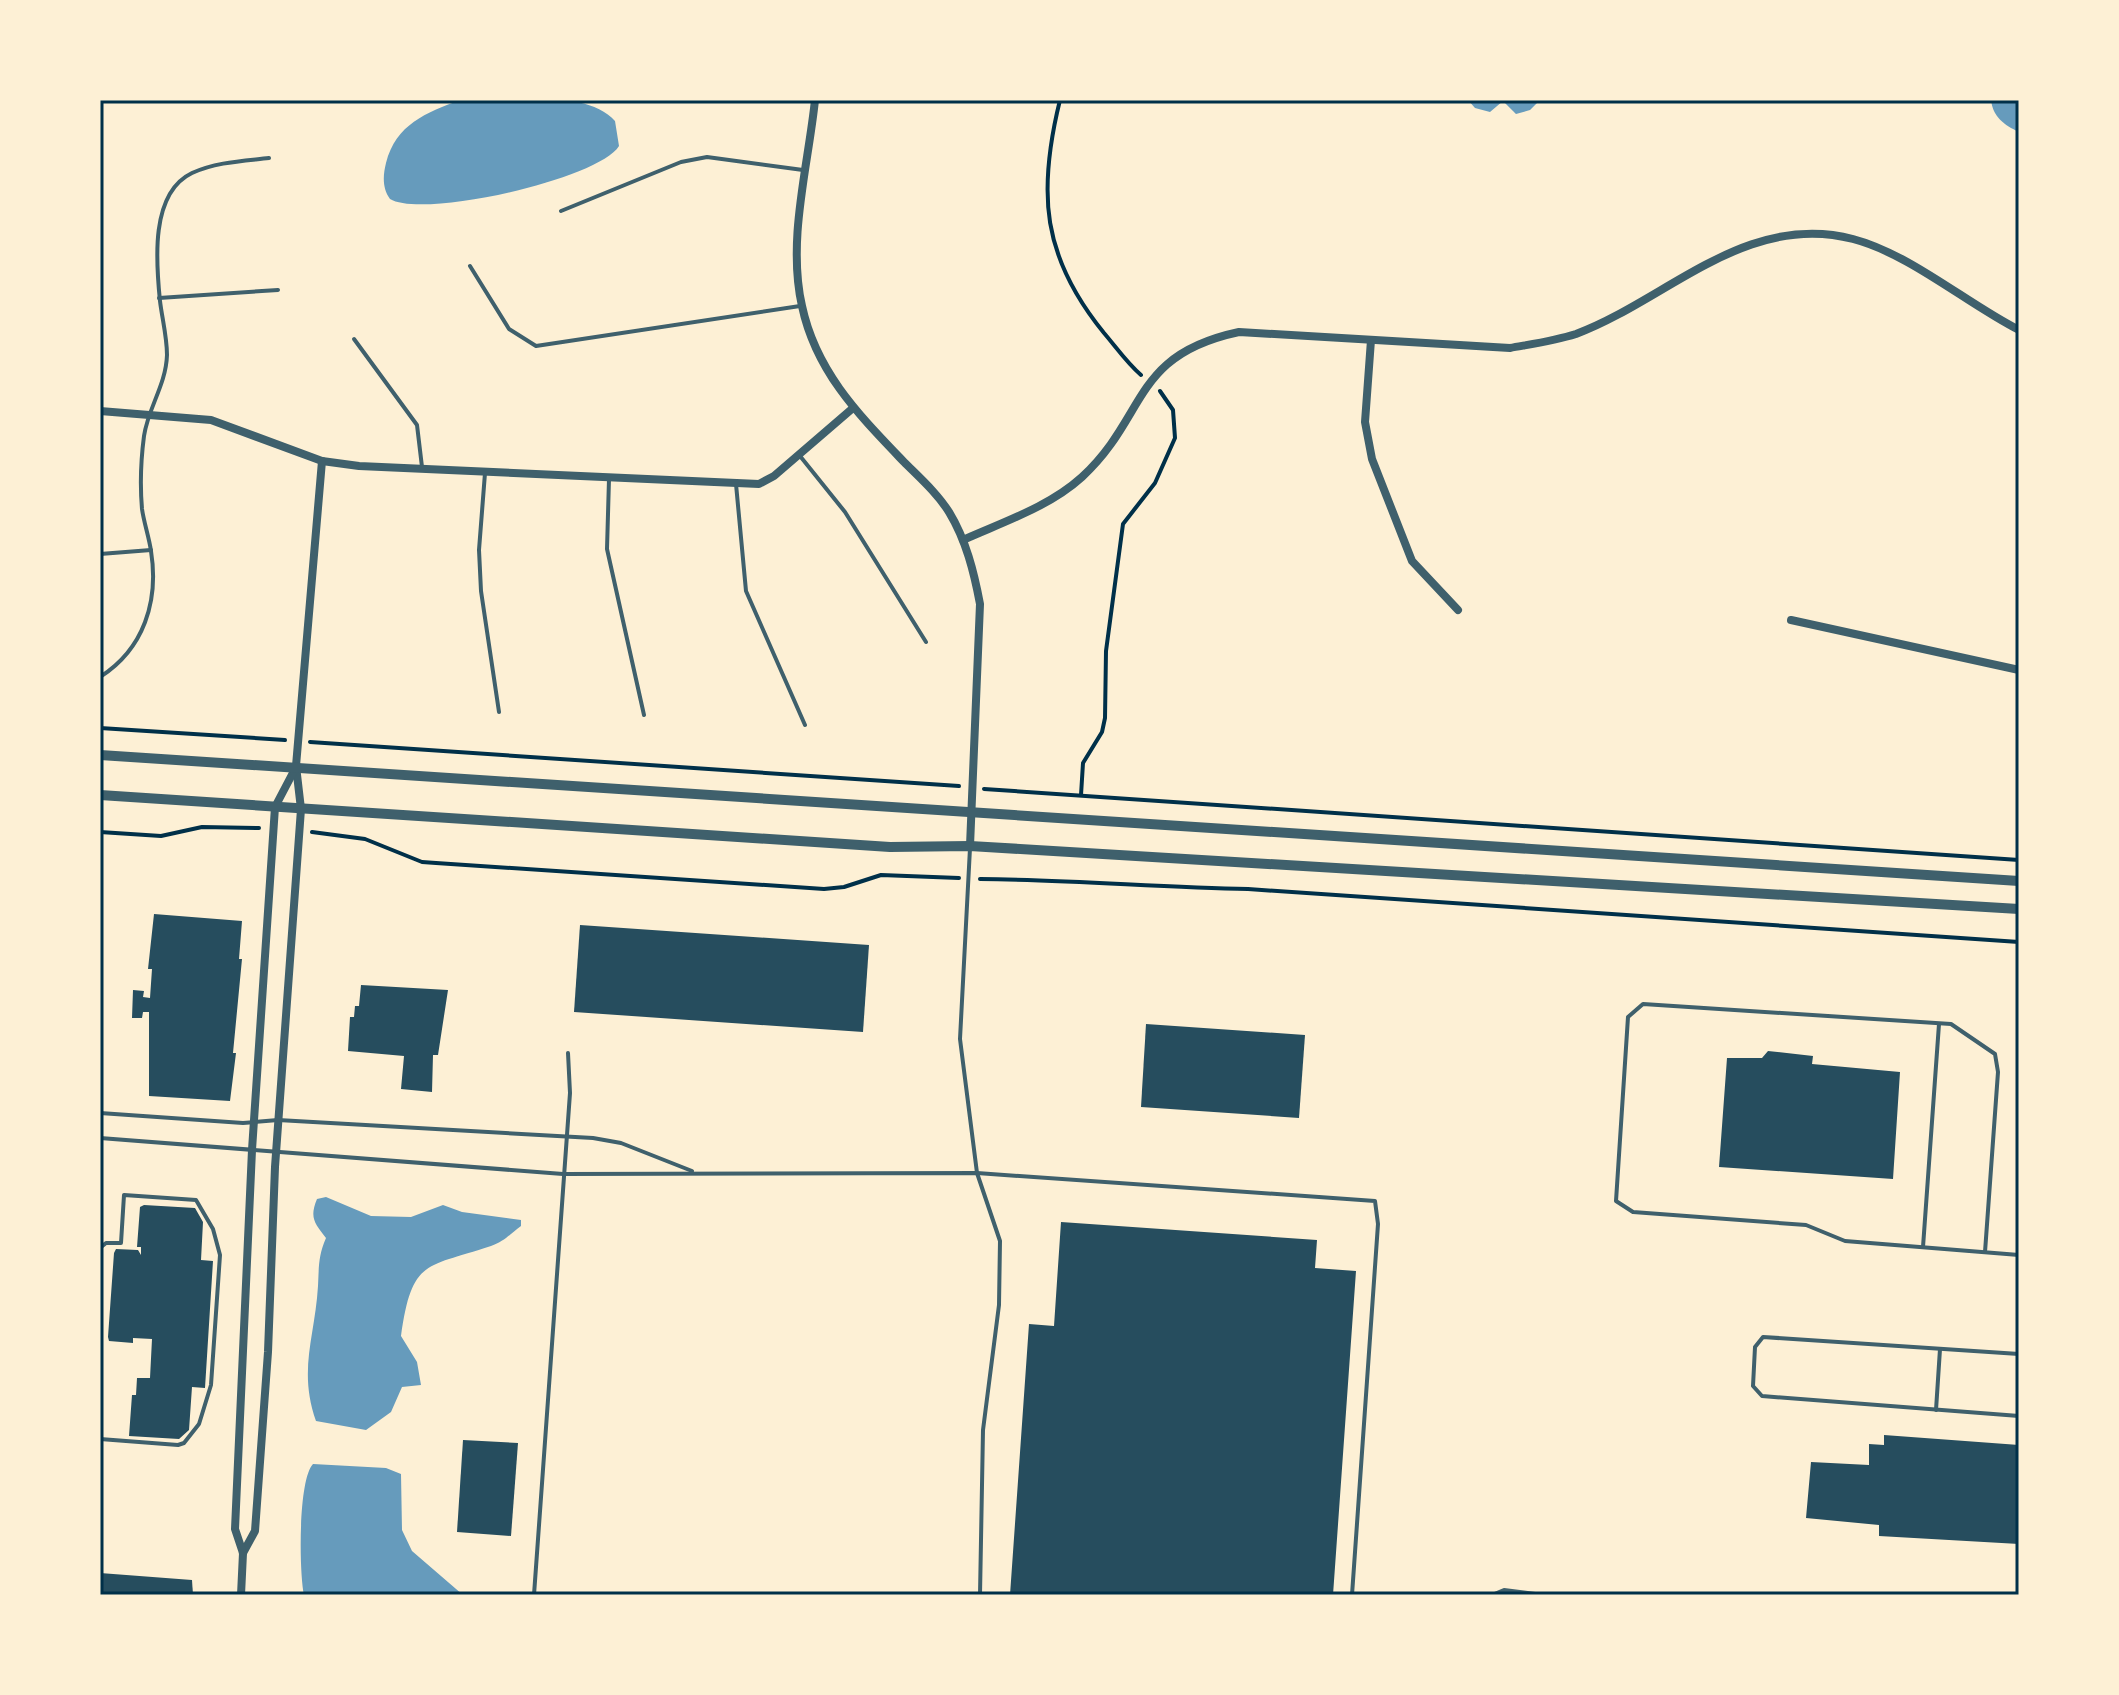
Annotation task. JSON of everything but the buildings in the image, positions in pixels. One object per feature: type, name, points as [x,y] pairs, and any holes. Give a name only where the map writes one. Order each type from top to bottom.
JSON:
[{"type":"street","points":[[815,100],[796,245],[802,306],[812,343],[830,377],[853,408],[936,494],[963,540],[980,604],[970,846]]},
{"type":"street","points":[[963,540],[1066,492],[1102,455],[1149,381],[1185,351],[1215,337],[1239,332],[1510,348],[1545,343],[1604,321],[1727,252],[1759,241],[1826,234],[1853,239],[1883,250],[2019,330]]},
{"type":"street","points":[[1371,340],[1365,422],[1372,459],[1412,561],[1458,610]]},
{"type":"street","points":[[100,411],[211,420],[322,461],[422,470],[759,484],[774,476],[853,408]]},
{"type":"street","points":[[243,1553],[255,1531],[278,1120],[301,809],[296,766],[322,461]]},
{"type":"street","points":[[1791,620],[2019,670]]},
{"type":"street","points":[[100,755],[2019,881]]},
{"type":"street","points":[[241,1595],[243,1553],[235,1529],[253,1122],[275,807],[296,766]]},
{"type":"street","points":[[100,795],[890,847],[970,846],[2019,909]]},
{"type":"lane","points":[[561,211],[681,162],[707,157],[807,170]]},
{"type":"lane","points":[[100,677],[124,658],[141,636],[153,595],[151,550],[142,494],[144,434],[162,386],[167,354],[159,298],[159,227],[171,190],[189,175],[212,166],[269,158]]},
{"type":"lane","points":[[470,266],[509,329],[536,346],[802,306]]},
{"type":"lane","points":[[159,298],[278,290]]},
{"type":"lane","points":[[354,339],[417,425],[422,470]]},
{"type":"lane","points":[[798,455],[845,512],[926,642]]},
{"type":"lane","points":[[485,473],[480,577],[499,712]]},
{"type":"lane","points":[[609,479],[607,549],[644,715]]},
{"type":"lane","points":[[736,484],[746,591],[805,725]]},
{"type":"lane","points":[[100,554],[151,550]]},
{"type":"lane","points":[[970,846],[960,1039],[977,1173],[1000,1241],[999,1305],[983,1430],[980,1595]]},
{"type":"lane","points":[[1985,1252],[1998,1072],[1995,1054],[1951,1024],[1643,1004],[1628,1017],[1616,1201],[1633,1212],[1806,1225],[1845,1241],[2019,1255]]},
{"type":"lane","points":[[1923,1247],[1939,1024]]},
{"type":"lane","points":[[534,1595],[566,1137],[568,1053]]},
{"type":"lane","points":[[100,1113],[566,1137],[621,1143],[694,1172]]},
{"type":"lane","points":[[100,1138],[252,1150],[276,1155],[563,1174],[977,1173],[1375,1201],[1378,1224],[1352,1595]]},
{"type":"lane","points":[[100,1248],[106,1243],[121,1243],[124,1195],[196,1200],[213,1229],[220,1255],[211,1385],[199,1424],[180,1444],[100,1439]]},
{"type":"lane","points":[[2019,1354],[1763,1337],[1755,1347],[1753,1386],[1762,1396],[2019,1416]]},
{"type":"lane","points":[[1936,1410],[1940,1349]]},
{"type":"lane","points":[[1492,1595],[1504,1590],[1543,1595]]},
{"type":"path","points":[[100,728],[258,738],[256,764]]},
{"type":"path","points":[[331,769],[334,744],[946,785]]},
{"type":"path","points":[[993,789],[2019,860]]},
{"type":"path","points":[[100,832],[161,836],[202,827],[252,828],[254,806]]},
{"type":"path","points":[[328,811],[326,833],[365,839],[422,862],[824,889],[844,887],[881,875],[927,876]]},
{"type":"path","points":[[991,879],[1125,882],[1177,889],[1248,889],[2019,942]]},
{"type":"water","points":[[542,98],[584,104],[602,111],[615,121],[619,146],[605,159],[579,171],[509,192],[437,204],[408,204],[390,199],[384,186],[384,172],[397,139],[424,115],[460,100]]},
{"type":"water","points":[[1468,100],[1540,100],[1530,110],[1516,114],[1503,101],[1490,112],[1475,108]]},
{"type":"water","points":[[1991,100],[2019,100],[2019,132],[2000,120]]},
{"type":"water","points":[[326,1197],[371,1216],[411,1217],[443,1205],[462,1212],[521,1220],[521,1226],[500,1242],[437,1264],[417,1279],[405,1311],[401,1336],[417,1362],[421,1385],[402,1387],[391,1412],[366,1430],[316,1421],[308,1386],[319,1262],[326,1238],[316,1225],[313,1211],[317,1199]]},
{"type":"water","points":[[313,1464],[386,1468],[401,1474],[402,1530],[412,1551],[463,1595],[304,1595],[302,1506],[308,1473]]}]
